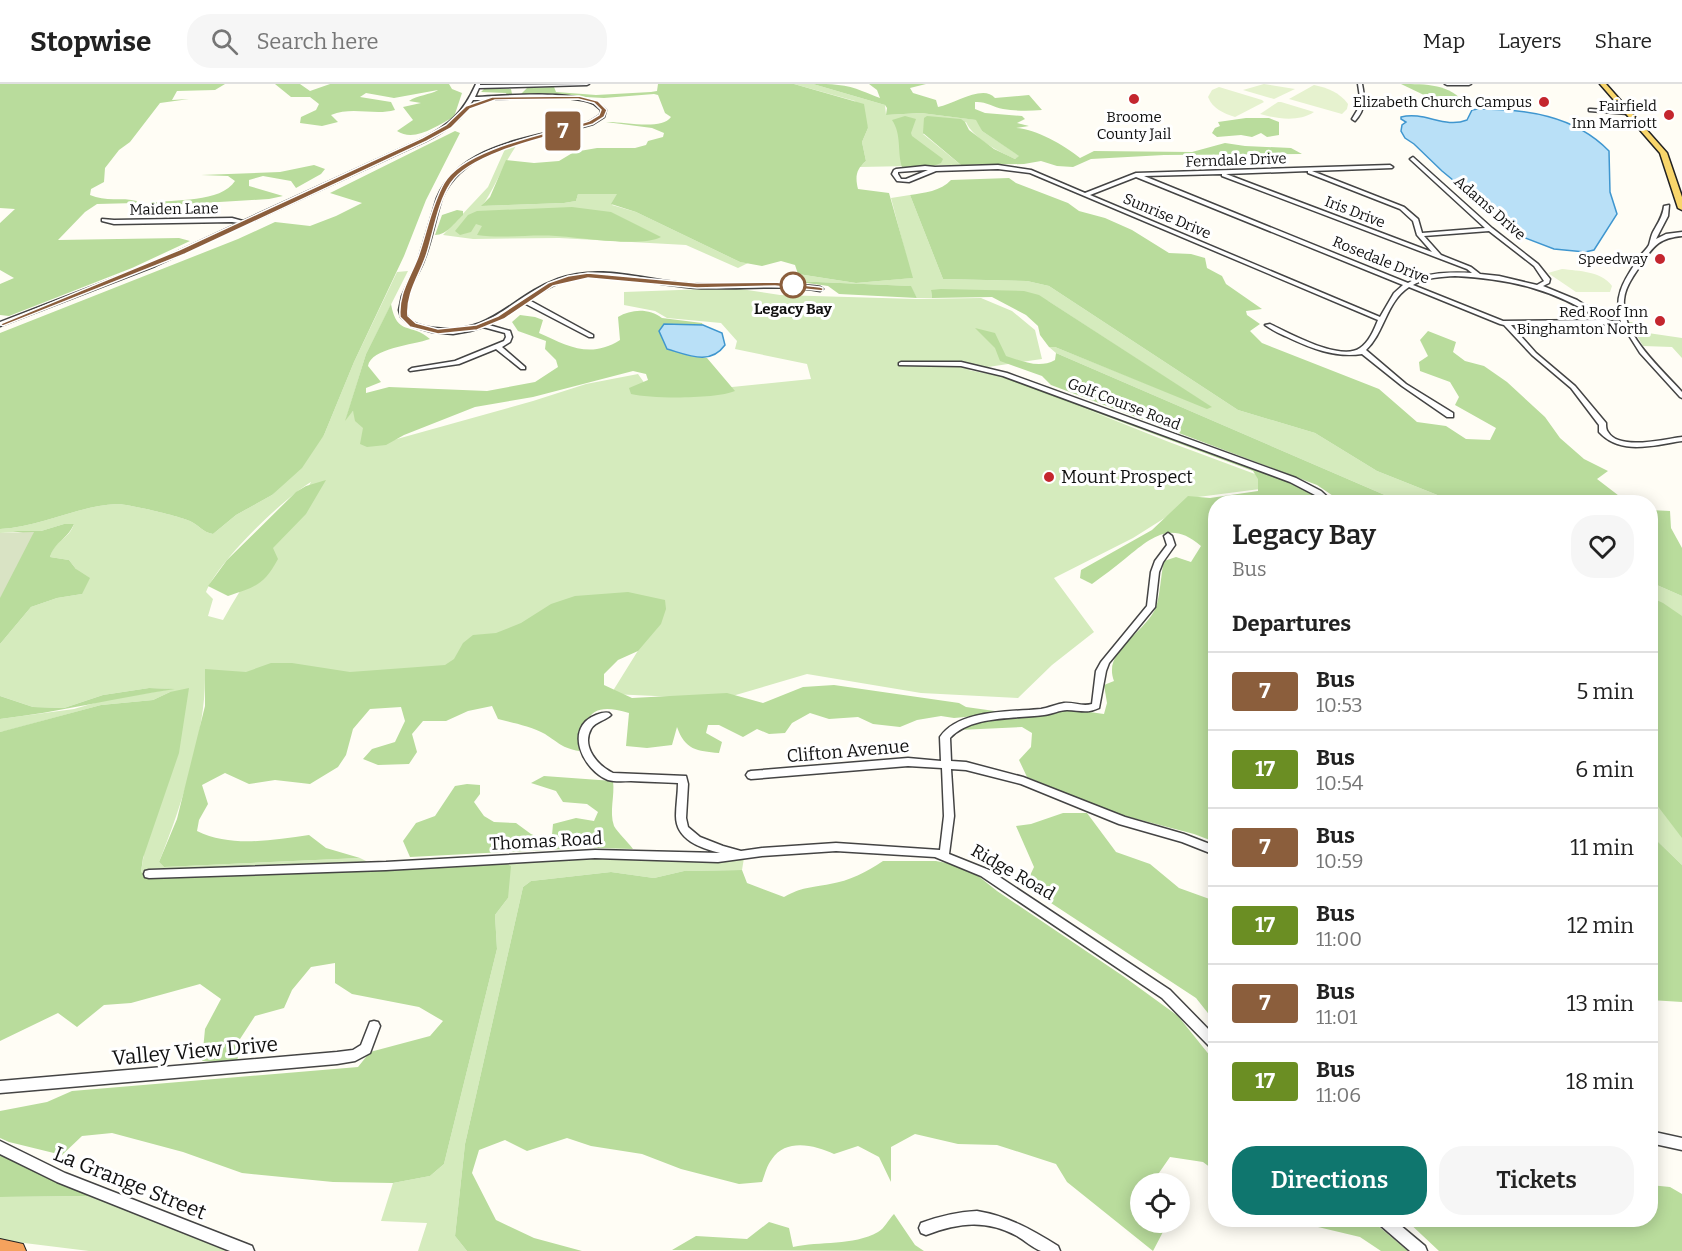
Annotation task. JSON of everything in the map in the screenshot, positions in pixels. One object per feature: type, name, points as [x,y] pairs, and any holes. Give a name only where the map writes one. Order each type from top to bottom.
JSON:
[{"type":"highway","points":[[0,1249],[16,1251]]},
{"type":"main road","points":[[1603,84],[1663,153],[1682,208]]},
{"type":"street","points":[[0,324],[153,265],[439,132],[458,120],[468,108],[477,85],[587,84]]},
{"type":"street","points":[[1355,119],[1363,104],[1360,84]]},
{"type":"street","points":[[1447,84],[1469,84]]},
{"type":"street","points":[[472,99],[579,98],[593,101],[603,107],[602,116],[591,123],[519,142],[473,160],[448,182],[439,200],[420,262],[402,303],[402,312],[406,320],[423,328],[452,332],[484,325],[501,317],[550,285],[568,278],[588,275],[697,286],[775,284],[820,289]]},
{"type":"street","points":[[468,108],[494,99]]},
{"type":"street","points":[[1591,110],[1628,112]]},
{"type":"street","points":[[511,140],[519,142]]},
{"type":"street","name":"Adams Drive","points":[[1413,159],[1490,229],[1536,265],[1557,293]]},
{"type":"street","name":"Sunrise Drive","points":[[935,169],[905,181],[899,180],[895,174],[896,171],[985,166],[1019,169],[1050,179],[1383,320]]},
{"type":"street","name":"Ferndale Drive","points":[[1086,195],[1125,177],[1136,175],[1390,167]]},
{"type":"street","points":[[1306,170],[1402,208],[1416,220],[1420,235],[1439,257]]},
{"type":"street","name":"Iris Drive","points":[[1218,173],[1472,270],[1480,277]]},
{"type":"street","name":"Rosedale Drive","points":[[1136,175],[1507,324],[1609,322],[1625,324]]},
{"type":"street","points":[[1667,206],[1666,217],[1623,292],[1621,312],[1625,324],[1643,351],[1682,396]]},
{"type":"street","name":"Maiden Lane","points":[[104,220],[114,222],[232,220],[244,223]]},
{"type":"street","points":[[1420,235],[1490,229]]},
{"type":"street","points":[[1652,242],[1665,237],[1682,235]]},
{"type":"street","points":[[1268,325],[1323,349],[1346,354],[1363,351],[1383,320],[1393,299],[1406,285],[1436,276],[1480,277],[1537,287],[1557,293],[1609,322]]},
{"type":"street","points":[[1537,287],[1543,285],[1547,279]]},
{"type":"street","points":[[526,301],[591,336]]},
{"type":"street","points":[[1507,324],[1534,354],[1580,394],[1603,424],[1603,432],[1607,438],[1624,444],[1682,439]]},
{"type":"street","points":[[412,369],[457,363],[507,342],[508,332],[484,325]]},
{"type":"street","points":[[498,347],[524,368]]},
{"type":"street","points":[[1363,351],[1404,385],[1450,415]]},
{"type":"street","name":"Golf Course Road","points":[[901,364],[961,364],[1005,374],[1293,480],[1320,495]]},
{"type":"street","name":"Ridge Road","points":[[1168,536],[1171,545],[1159,561],[1155,572],[1151,607],[1105,662],[1101,671],[1096,706],[1085,710],[1062,707],[985,718],[954,727],[945,737],[949,816],[944,856],[985,873],[1166,994],[1208,1037]]},
{"type":"street","points":[[606,715],[591,720],[584,730],[583,740],[594,767],[604,775],[612,777],[683,779],[681,823],[684,830],[709,846],[740,855]]},
{"type":"street","name":"Clifton Avenue","points":[[751,775],[908,762],[946,763]]},
{"type":"street","points":[[946,763],[1001,774],[1123,821],[1184,838],[1208,848]]},
{"type":"street","name":"Thomas Road","points":[[149,874],[386,866],[595,854],[718,858],[836,847],[936,853],[944,856]]},
{"type":"street","name":"Valley View Drive","points":[[0,1087],[337,1058],[355,1055],[366,1049],[374,1026]]},
{"type":"street","points":[[1658,1139],[1682,1144]]},
{"type":"street","name":"La Grange Street","points":[[0,1147],[70,1182],[247,1251]]},
{"type":"street","points":[[926,1228],[958,1217],[980,1217],[996,1221],[1032,1237],[1053,1251]]},
{"type":"street","points":[[1393,1227],[1420,1251]]},
{"type":"green space","points":[[0,84],[225,84],[215,90],[177,91],[172,100],[189,99],[160,103],[130,142],[119,150],[105,168],[104,182],[91,189],[90,195],[96,197],[137,201],[136,203],[97,204],[85,212],[58,240],[179,238],[190,241],[132,268],[9,316],[0,315],[0,284],[14,278],[0,270],[0,223],[15,209],[0,208]]},
{"type":"green space","points":[[275,84],[300,84],[310,91],[330,84],[449,84],[452,89],[462,93],[454,117],[426,132],[411,135],[397,131],[413,120],[403,107],[421,103],[409,101],[438,90],[394,98],[366,93],[360,97],[391,102],[395,110],[339,112],[331,115],[338,122],[322,126],[300,123],[301,117],[316,110],[319,104],[310,97],[291,97]]},
{"type":"green space","points":[[658,84],[794,84],[864,104],[868,128],[862,142],[866,161],[857,174],[858,189],[889,193],[913,278],[856,283],[798,274],[795,265],[781,261],[762,266],[740,262],[636,212],[611,204],[617,194],[578,194],[576,201],[564,203],[481,206],[490,197],[506,160],[534,163],[559,161],[574,152],[597,148],[635,148],[663,137],[664,133],[652,128],[606,122],[659,124],[671,117],[665,113],[658,95],[654,94],[604,98],[508,97],[506,93],[481,92],[484,89],[511,89],[512,94],[521,94],[527,88],[554,87],[556,92],[596,95],[657,91]]},
{"type":"green space","points":[[794,84],[813,84],[885,105],[886,115],[921,113],[977,120],[982,131],[1020,156],[1015,159],[994,148],[974,134],[966,122],[923,134],[961,165],[859,167],[866,161],[862,142],[868,128],[855,101]]},
{"type":"green space","points":[[813,84],[850,87],[880,98],[877,90],[869,84],[926,84],[910,88],[913,93],[936,100],[938,107],[983,93],[995,98],[1029,95],[1042,110],[1008,110],[979,102],[975,102],[975,109],[985,113],[1022,116],[1025,119],[1017,123],[1029,126],[1016,128],[1050,138],[1080,158],[1094,151],[1192,152],[1225,143],[1291,148],[1302,154],[1164,155],[1091,159],[1073,167],[1057,166],[1041,161],[1024,164],[961,165],[923,133],[924,118],[927,116],[961,119],[969,130],[994,149],[1015,159],[1019,156],[982,131],[976,120],[921,113],[886,115],[885,105]]},
{"type":"green space","points":[[1264,84],[1295,89],[1274,99],[1243,90]]},
{"type":"green space","points":[[1401,84],[1437,86],[1453,92],[1465,104],[1449,107]]},
{"type":"green space","points":[[1314,85],[1337,94],[1348,104],[1347,109],[1342,114],[1289,99]]},
{"type":"green space","points":[[1219,87],[1264,102],[1235,117],[1226,114],[1213,105],[1208,97],[1212,90]]},
{"type":"green space","points":[[1278,102],[1314,112],[1288,119],[1260,114]]},
{"type":"green space","points":[[905,116],[916,119],[912,136],[943,159],[941,163],[933,166],[902,167],[897,132],[892,120]]},
{"type":"green space","points":[[1269,118],[1279,122],[1279,135],[1267,137],[1261,133],[1252,137],[1241,135],[1217,137],[1212,133],[1220,126],[1218,122]]},
{"type":"green space","points":[[455,131],[460,133],[426,200],[404,256],[354,362],[324,435],[302,468],[272,495],[236,515],[213,534],[184,519],[165,513],[117,504],[87,508],[30,525],[0,529],[0,333],[238,239],[275,222],[310,226],[336,216],[362,203],[330,193]]},
{"type":"green space","points":[[516,146],[482,206],[564,203],[576,201],[578,194],[618,194],[612,205],[636,212],[740,262],[748,263],[738,268],[686,245],[559,238],[473,239],[443,235],[488,187],[505,149]]},
{"type":"green space","points":[[314,165],[325,169],[321,174],[296,188],[291,181],[263,176],[249,180],[249,186],[283,196],[269,199],[154,206],[150,203],[208,197],[228,188],[235,181],[228,176],[201,175],[280,172]]},
{"type":"green space","points":[[1009,178],[1016,183],[1068,203],[1079,211],[1105,218],[1132,230],[1169,253],[1191,254],[1205,258],[1207,268],[1222,276],[1226,284],[1262,309],[1246,311],[1247,315],[1260,324],[1250,331],[1262,343],[1379,389],[1417,422],[1446,426],[1466,439],[1490,440],[1496,428],[1455,405],[1459,397],[1450,382],[1420,371],[1419,362],[1428,356],[1420,340],[1428,331],[1456,342],[1453,352],[1465,361],[1484,366],[1507,382],[1545,417],[1560,438],[1584,459],[1608,471],[1597,479],[1618,495],[1437,495],[1377,471],[1315,433],[1238,410],[1049,286],[1027,281],[943,279],[910,195],[937,189],[951,180]]},
{"type":"green space","points":[[910,195],[943,279],[1027,281],[1049,286],[1238,410],[1315,433],[1377,471],[1437,495],[1385,495],[1056,353],[1049,347],[1055,347],[1207,408],[1211,407],[1048,301],[931,290],[932,298],[917,298],[910,286],[793,281],[798,274],[856,283],[912,278],[891,198]]},
{"type":"green space","points":[[572,207],[611,212],[661,237],[640,242],[625,242],[546,236],[487,236],[477,235],[482,226],[476,224],[471,232],[460,235],[455,231],[468,215],[477,211]]},
{"type":"green space","points":[[457,210],[463,211],[463,215],[447,231],[435,235],[442,215]]},
{"type":"green space","points":[[1562,269],[1602,277],[1612,286],[1610,292],[1576,292],[1548,273]]},
{"type":"green space","points":[[408,271],[366,354],[346,419],[353,411],[363,427],[363,437],[379,444],[586,384],[638,374],[653,395],[811,379],[807,364],[735,349],[737,341],[721,323],[667,318],[655,311],[624,305],[624,292],[734,288],[780,295],[916,299],[981,298],[1012,311],[1035,330],[1042,359],[968,370],[1006,377],[1263,477],[1260,489],[1198,497],[1133,538],[1054,578],[1094,632],[1052,665],[1018,698],[921,693],[807,674],[722,699],[611,694],[657,620],[460,667],[389,678],[205,679],[201,723],[190,772],[159,862],[164,867],[360,858],[382,869],[150,876],[141,872],[170,692],[153,700],[101,705],[0,732],[0,719],[74,709],[105,700],[171,689],[149,688],[103,695],[64,708],[33,707],[0,696],[0,644],[31,607],[57,598],[82,594],[76,569],[69,560],[50,557],[55,546],[69,534],[74,524],[64,524],[41,531],[0,533],[0,529],[30,525],[87,508],[117,504],[165,513],[184,519],[213,534],[236,515],[272,495],[324,435],[354,362],[397,272]],"holes":[[[311,482],[223,620],[208,616],[213,599],[206,592],[224,564],[253,531]]]},
{"type":"green space","points":[[793,281],[911,286],[917,298],[839,294],[828,286]]},
{"type":"green space","points":[[931,290],[1024,291],[1039,295],[1212,407],[1207,409],[1055,347],[1049,347],[1040,335],[1038,326],[1026,315],[992,297],[932,298]]},
{"type":"green space","points":[[391,304],[397,321],[401,325],[430,339],[384,351],[371,360],[368,366],[381,382],[366,388],[366,393],[389,387],[487,391],[535,382],[558,367],[556,360],[545,349],[546,341],[518,331],[512,322],[520,315],[543,320],[539,333],[569,346],[589,350],[609,346],[620,340],[618,317],[629,312],[640,311],[651,312],[662,318],[702,323],[703,325],[664,324],[667,349],[707,358],[735,391],[714,396],[684,397],[631,394],[629,388],[648,380],[646,374],[633,371],[533,397],[475,407],[404,435],[386,445],[367,447],[360,444],[363,428],[355,421],[353,411],[345,421],[366,354]]},
{"type":"green space","points":[[1629,322],[1637,322],[1648,333],[1682,338],[1682,358],[1672,347],[1643,346]]},
{"type":"green space","points":[[975,328],[995,333],[1006,356],[1043,364],[1055,360],[1056,353],[1385,495],[1332,495],[1317,485],[1051,385],[1042,376],[1000,361],[995,348]]},
{"type":"green space","points":[[1003,378],[1016,378],[1281,477],[1315,495],[1231,495],[1258,491],[1258,479],[1253,471]]},
{"type":"green space","points":[[326,480],[306,514],[273,548],[278,559],[263,580],[228,596],[208,586],[227,560],[296,492],[306,486]]},
{"type":"green space","points":[[1188,496],[1208,498],[1208,839],[1114,813],[1027,777],[1019,760],[1031,747],[1032,733],[1022,727],[959,730],[975,722],[1068,709],[1104,714],[1107,703],[1104,685],[1114,681],[1112,670],[1119,651],[1144,625],[1156,607],[1164,561],[1176,557],[1191,562],[1201,546],[1180,534],[1162,534],[1144,544],[1092,584],[1080,578],[1081,570],[1152,530]]},
{"type":"green space","points":[[1658,510],[1670,511],[1671,528],[1682,548],[1682,596],[1658,586]]},
{"type":"green space","points":[[64,524],[74,524],[55,547],[50,557],[69,560],[76,569],[90,578],[82,594],[57,598],[31,607],[0,644],[0,586],[23,533],[13,531],[41,531]]},
{"type":"green space","points":[[34,532],[0,598],[0,533]]},
{"type":"green space","points":[[1658,586],[1682,596],[1682,865],[1658,842]]},
{"type":"green space","points":[[628,592],[665,600],[666,609],[661,624],[638,651],[618,660],[604,674],[604,685],[632,698],[727,693],[763,703],[803,687],[834,685],[959,703],[966,707],[1009,713],[954,718],[941,716],[917,720],[900,727],[873,724],[858,717],[829,719],[810,713],[792,723],[785,733],[769,734],[757,729],[743,737],[719,725],[708,725],[706,733],[722,742],[719,753],[704,751],[688,745],[677,727],[672,745],[647,748],[626,746],[629,713],[606,709],[592,714],[587,720],[579,751],[573,750],[534,729],[498,719],[492,706],[468,711],[446,721],[423,721],[412,734],[417,752],[409,764],[378,765],[363,759],[372,749],[395,742],[405,721],[401,707],[370,709],[353,729],[346,755],[338,767],[310,784],[275,780],[249,784],[225,773],[202,785],[208,804],[199,820],[197,831],[224,840],[238,841],[309,835],[326,848],[360,858],[164,867],[159,862],[177,819],[205,706],[205,669],[246,672],[271,663],[292,663],[350,672],[445,665],[454,659],[463,643],[473,635],[496,633],[521,623],[551,604],[575,596]]},
{"type":"green space","points":[[1658,601],[1682,616],[1682,838],[1658,806]]},
{"type":"green space","points":[[149,688],[175,689],[0,719],[0,696],[33,707],[64,708],[103,695]]},
{"type":"green space","points":[[189,688],[179,753],[143,858],[141,872],[150,876],[502,862],[511,866],[508,898],[495,915],[497,949],[444,1164],[430,1176],[393,1183],[333,1182],[242,1173],[183,1152],[112,1133],[82,1136],[62,1155],[0,1138],[0,1111],[47,1102],[72,1091],[358,1067],[370,1052],[430,1036],[443,1021],[419,1007],[352,994],[335,983],[335,963],[311,967],[292,990],[284,1008],[255,1016],[240,1039],[237,1063],[202,1061],[205,1029],[221,999],[200,984],[131,1003],[104,1005],[77,1027],[58,1013],[0,1041],[0,732],[101,705],[153,700],[170,692]]},
{"type":"green space","points":[[544,776],[613,781],[614,826],[633,849],[597,848],[552,835],[553,824],[576,818],[594,821],[598,812],[587,804],[563,802],[556,791],[531,783]]},
{"type":"green space","points":[[480,785],[480,794],[474,802],[484,816],[494,822],[516,823],[531,834],[565,849],[410,857],[403,841],[416,823],[435,816],[455,786]]},
{"type":"green space","points":[[1063,813],[1087,813],[1116,852],[1150,864],[1179,888],[1208,898],[1208,1013],[1196,998],[1025,886],[1034,867],[1016,826],[1031,824]]},
{"type":"green space","points":[[1658,842],[1682,865],[1682,1002],[1658,1000]]},
{"type":"green space","points":[[608,858],[744,858],[742,870],[684,871],[654,878],[611,872],[531,881],[523,887],[465,1144],[455,1236],[467,1251],[418,1251],[427,1223],[381,1221],[393,1183],[430,1176],[444,1164],[497,949],[495,915],[508,898],[502,862]]},
{"type":"green space","points":[[883,861],[936,861],[967,867],[997,891],[1178,1016],[1208,1053],[1208,1166],[1203,1162],[1170,1157],[1159,1173],[1130,1173],[1130,1233],[1067,1182],[1056,1164],[997,1145],[958,1144],[915,1134],[891,1147],[891,1182],[879,1157],[858,1146],[834,1154],[810,1146],[793,1146],[778,1152],[770,1161],[762,1182],[739,1184],[681,1169],[642,1154],[591,1146],[567,1138],[527,1151],[505,1140],[479,1150],[472,1173],[496,1220],[534,1238],[582,1251],[467,1251],[455,1236],[465,1144],[523,887],[531,881],[611,872],[654,878],[684,871],[742,870],[747,883],[784,897],[801,890],[851,878]]},
{"type":"green space","points":[[0,1153],[89,1196],[0,1197]]},
{"type":"green space","points":[[1658,1186],[1670,1187],[1682,1194],[1682,1251],[1439,1251],[1413,1227],[1658,1227]]},
{"type":"green space","points":[[89,1196],[236,1251],[89,1251],[0,1240],[0,1197]]},
{"type":"green space","points":[[894,1214],[915,1245],[924,1251],[672,1250],[696,1236],[747,1239],[769,1222],[789,1228],[793,1247],[847,1241],[878,1232]]},
{"type":"green space","points":[[1318,1227],[1379,1227],[1408,1251],[1381,1251],[1360,1237]]},
{"type":"green space","points":[[1131,1233],[1162,1233],[1153,1251]]},
{"type":"water","points":[[1472,110],[1513,110],[1548,116],[1580,129],[1609,151],[1610,192],[1617,214],[1594,250],[1585,252],[1554,249],[1520,236],[1508,222],[1481,207],[1465,190],[1405,138],[1401,131],[1402,125],[1406,122],[1401,117],[1418,116],[1459,122],[1467,120]]},
{"type":"water","points":[[664,324],[703,325],[722,333],[725,345],[713,355],[706,357],[691,356],[667,349],[659,331]]},
{"type":"bus line","name":"7","points":[[0,324],[124,277],[182,252],[424,140],[458,120],[468,108],[494,99],[570,97],[596,102],[604,110],[602,116],[591,123],[519,142],[473,160],[448,182],[439,200],[422,257],[402,303],[404,317],[413,325],[452,332],[488,324],[550,285],[568,278],[588,275],[697,286],[775,284],[820,289]]},
{"type":"place","name":"Broome County Jail","points":[[1134,99]]},
{"type":"place","name":"Elizabeth Church Campus","points":[[1544,102]]},
{"type":"place","name":"Fairfield Inn Marriott","points":[[1669,115]]},
{"type":"place","name":"Speedway","points":[[1660,259]]},
{"type":"place","name":"Legacy Bay","points":[[793,285]]},
{"type":"place","name":"Red Roof Inn Binghamton North","points":[[1660,321]]},
{"type":"place","name":"Mount Prospect","points":[[1049,477]]}]
